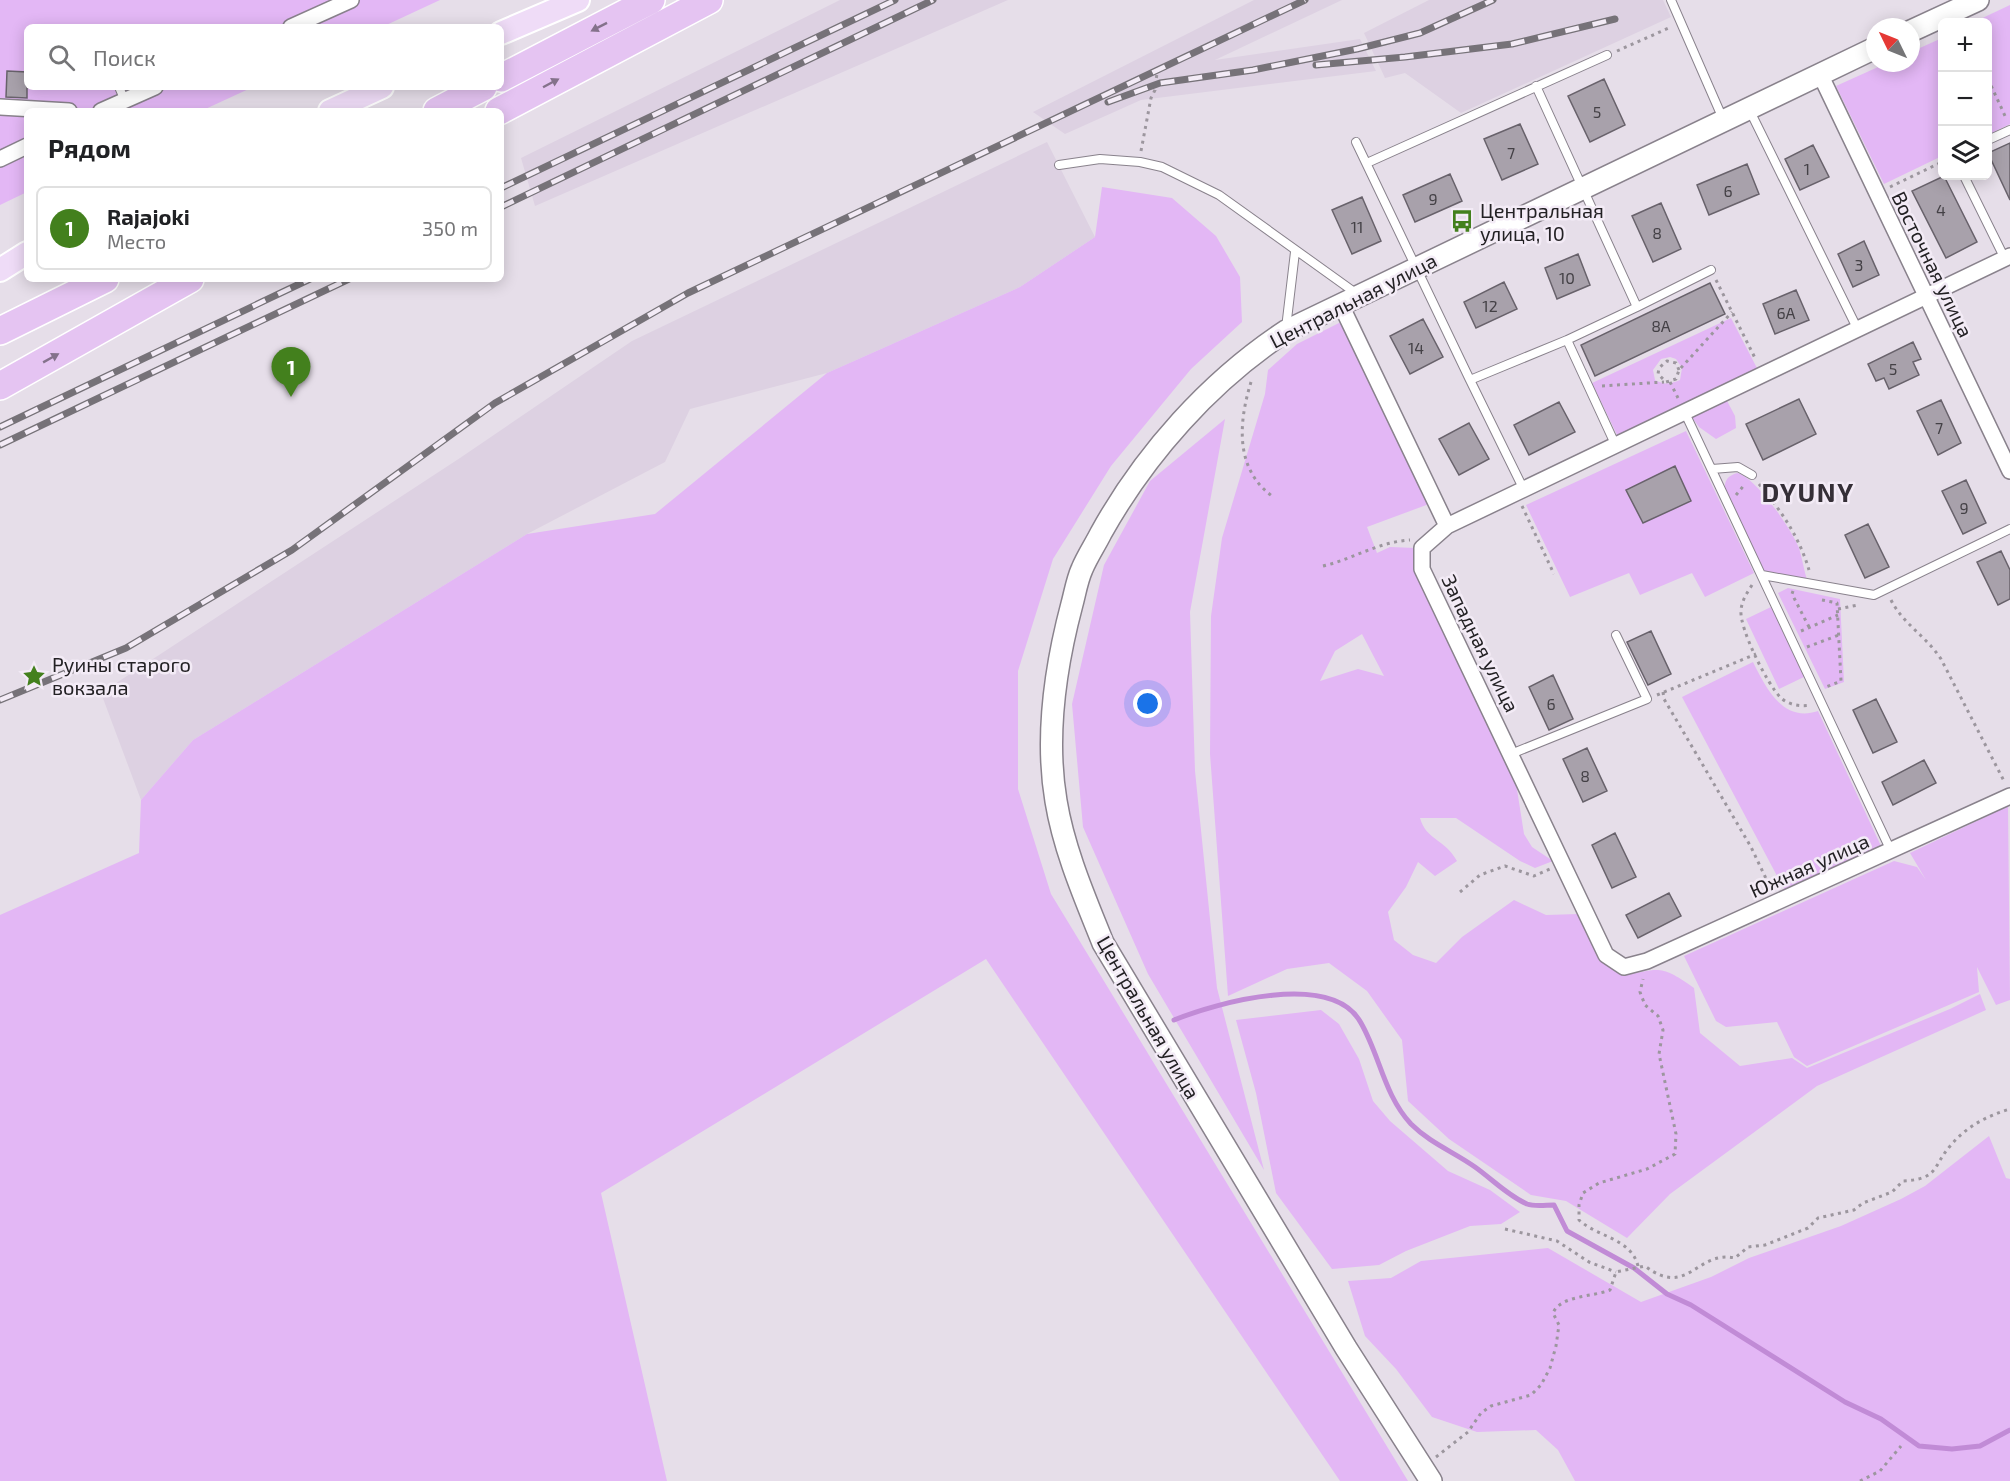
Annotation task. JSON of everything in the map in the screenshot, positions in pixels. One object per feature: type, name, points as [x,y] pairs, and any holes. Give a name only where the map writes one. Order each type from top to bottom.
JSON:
[{"type":"highway","points":[[504,76],[651,0]]},
{"type":"highway","points":[[504,108],[709,0]]},
{"type":"highway","points":[[443,108],[477,90]]},
{"type":"highway","points":[[0,331],[99,282]]},
{"type":"highway","points":[[0,386],[184,282]]},
{"type":"main road","points":[[504,32],[578,0]]},
{"type":"main road","points":[[1920,27],[1978,0]]},
{"type":"main road","name":"Центральная улица","points":[[1426,1474],[1346,1348],[1103,943],[1077,877],[1056,801],[1051,717],[1062,640],[1082,569],[1121,497],[1170,435],[1211,390],[1249,357],[1286,330],[1866,52]]},
{"type":"main road","points":[[336,108],[376,90]]},
{"type":"main road","points":[[0,270],[24,255]]},
{"type":"street","points":[[298,24],[351,0]]},
{"type":"street","name":"Восточная улица","points":[[1820,74],[2010,471]]},
{"type":"street","points":[[105,108],[122,94],[141,90]]},
{"type":"street","points":[[0,107],[24,108]]},
{"type":"street","points":[[0,159],[24,147]]},
{"type":"street","points":[[1429,540],[1447,526],[2008,258]]},
{"type":"street","points":[[1349,299],[1447,526]]},
{"type":"street","name":"Западная улица","points":[[1429,540],[1422,548],[1422,569],[1606,955],[1627,966]]},
{"type":"street","name":"Южная улица","points":[[1627,966],[1647,961],[2010,796]]},
{"type":"lane","points":[[1671,0],[1724,120]]},
{"type":"lane","points":[[1367,163],[1607,55]]},
{"type":"lane","points":[[1536,86],[1637,307]]},
{"type":"lane","points":[[1748,109],[1858,330]]},
{"type":"lane","points":[[1992,138],[2010,129]]},
{"type":"lane","points":[[1356,142],[1470,380],[1520,492]]},
{"type":"lane","points":[[1059,165],[1100,159],[1140,162],[1162,167],[1212,191],[1243,211],[1349,299]]},
{"type":"lane","points":[[1966,180],[2008,258]]},
{"type":"lane","points":[[1286,330],[1295,252]]},
{"type":"lane","points":[[1470,380],[1567,340],[1711,270]]},
{"type":"lane","points":[[1567,340],[1616,446]]},
{"type":"lane","points":[[1685,413],[1891,851]]},
{"type":"lane","points":[[1712,470],[1738,467],[1747,470],[1752,475]]},
{"type":"lane","points":[[1762,575],[1874,595],[2010,529]]},
{"type":"lane","points":[[1511,754],[1647,699],[1616,634]]},
{"type":"path","points":[[1607,55],[1681,23]]},
{"type":"path","points":[[1140,162],[1158,64]]},
{"type":"path","points":[[1992,88],[2010,129]]},
{"type":"path","points":[[1876,194],[1938,164]]},
{"type":"path","points":[[1711,270],[1764,375]]},
{"type":"path","points":[[1590,391],[1611,383],[1665,382],[1677,379],[1679,370],[1732,312]]},
{"type":"path","points":[[1665,382],[1658,374],[1663,363],[1672,361],[1679,370]]},
{"type":"path","points":[[1253,378],[1246,399],[1241,449],[1249,467],[1272,496]]},
{"type":"path","points":[[1729,505],[1752,475],[1784,516],[1802,546],[1814,586]]},
{"type":"path","points":[[1520,492],[1554,574]]},
{"type":"path","points":[[1323,566],[1365,553],[1380,544],[1429,540]]},
{"type":"path","points":[[1762,575],[1743,598],[1741,610],[1742,623],[1756,654],[1771,685],[1782,699],[1797,706],[1809,706],[1821,702]]},
{"type":"path","points":[[1886,590],[1898,615],[1932,645],[1941,659],[1969,709],[1995,766],[2010,790]]},
{"type":"path","points":[[1803,597],[1792,594],[1809,627]]},
{"type":"path","points":[[1815,599],[1837,603],[1839,609],[1841,681],[1816,690]]},
{"type":"path","points":[[1790,635],[1838,615]]},
{"type":"path","points":[[1797,651],[1839,635]]},
{"type":"path","points":[[1647,699],[1756,654]]},
{"type":"path","points":[[1664,692],[1664,699],[1751,847],[1778,902]]},
{"type":"path","points":[[1460,892],[1480,875],[1493,869],[1505,866],[1534,876],[1562,862]]},
{"type":"path","points":[[1627,966],[1644,977],[1640,992],[1642,998],[1645,1005],[1658,1016],[1663,1030],[1659,1054],[1676,1134],[1675,1154],[1647,1169],[1599,1183],[1583,1193],[1579,1205],[1579,1220],[1586,1226],[1625,1245],[1638,1266]]},
{"type":"path","points":[[1505,1229],[1557,1241],[1589,1262],[1616,1272],[1645,1266],[1660,1277],[1678,1277],[1722,1255],[1735,1258],[1748,1247],[1765,1245],[1802,1231],[1818,1218],[1854,1210],[1863,1203],[1892,1192],[1903,1181],[1916,1181],[1939,1168],[1950,1145],[1972,1125],[2010,1109]]},
{"type":"path","points":[[1426,1474],[1468,1432],[1481,1413],[1491,1406],[1531,1395],[1540,1386],[1550,1368],[1556,1346],[1559,1325],[1553,1313],[1556,1307],[1567,1301],[1610,1290],[1616,1272]]},
{"type":"path","points":[[1860,1481],[1880,1471],[1901,1446]]},
{"type":"shaded area","points":[[0,0],[440,0],[388,24],[24,24],[24,90],[246,90],[208,108],[24,108],[24,193],[0,205]]},
{"type":"shaded area","points":[[840,0],[1008,0],[535,206],[521,158]]},
{"type":"shaded area","points":[[1254,0],[1342,0],[1215,60],[1360,39],[1376,71],[1141,100],[1065,134],[1033,112]]},
{"type":"shaded area","points":[[1429,0],[1663,0],[1671,17],[1461,113],[1405,73],[1385,78],[1364,33]]},
{"type":"shaded area","points":[[2010,5],[2010,124],[1992,133],[1992,18],[1982,18]]},
{"type":"shaded area","points":[[1938,40],[1938,158],[1884,184],[1836,86],[1867,72],[1920,72],[1920,48]]},
{"type":"shaded area","points":[[1047,142],[1095,237],[1020,287],[827,373],[690,409],[665,462],[527,534],[193,740],[141,800],[101,693],[460,458],[632,341]]},
{"type":"shaded area","points":[[1102,187],[1172,198],[1216,236],[1240,277],[1242,322],[1191,369],[1111,466],[1053,559],[1018,671],[1018,789],[1051,894],[1408,1481],[1340,1481],[986,959],[601,1193],[667,1481],[0,1481],[0,915],[139,853],[141,800],[193,740],[527,534],[655,514],[827,373],[1020,287],[1095,237]]},
{"type":"shaded area","points":[[1731,318],[1759,372],[1619,439],[1592,383]],"holes":[[[1670,357],[1676,359],[1682,368],[1680,380],[1667,383],[1655,380],[1653,370],[1661,359]]]},
{"type":"shaded area","points":[[1341,322],[1429,504],[1367,527],[1377,553],[1390,547],[1416,548],[1415,570],[1516,783],[1524,834],[1532,847],[1553,861],[1535,868],[1520,861],[1456,818],[1420,818],[1427,831],[1447,848],[1457,861],[1435,876],[1418,862],[1406,887],[1388,912],[1394,940],[1413,955],[1436,963],[1462,937],[1514,900],[1546,915],[1578,914],[1599,960],[1623,976],[1660,970],[1674,975],[1694,988],[1700,1033],[1740,1066],[1792,1058],[1807,1068],[1950,1009],[1980,994],[1986,1010],[1817,1086],[1670,1194],[1627,1238],[1566,1201],[1531,1195],[1449,1139],[1408,1101],[1402,1040],[1367,991],[1329,963],[1287,969],[1228,996],[1210,754],[1211,616],[1222,538],[1265,394],[1268,370],[1297,344]],"holes":[[[1362,634],[1384,676],[1358,669],[1320,681],[1335,651]]]},
{"type":"shaded area","points":[[1726,399],[1735,416],[1736,428],[1716,439],[1699,427],[1691,416]]},
{"type":"shaded area","points":[[1225,419],[1190,612],[1195,771],[1217,988],[1264,1170],[1148,974],[1083,827],[1072,704],[1104,565],[1150,481]]},
{"type":"shaded area","points":[[1686,431],[1754,573],[1705,597],[1692,573],[1640,595],[1629,573],[1570,597],[1526,505]]},
{"type":"shaded area","points":[[1737,473],[1754,484],[1789,529],[1799,548],[1807,580],[1764,572],[1725,490],[1727,479]]},
{"type":"shaded area","points":[[1788,588],[1840,599],[1844,682],[1825,689],[1778,593]]},
{"type":"shaded area","points":[[1771,607],[1804,677],[1779,689],[1746,619]]},
{"type":"shaded area","points":[[1753,662],[1770,692],[1785,708],[1806,713],[1818,711],[1881,846],[1784,889],[1682,697]]},
{"type":"shaded area","points":[[2008,806],[2010,1000],[1996,1005],[1977,967],[1979,992],[1807,1066],[1794,1057],[1777,1022],[1726,1027],[1716,1021],[1684,956],[1894,861],[1917,867],[1926,880],[1910,853]]},
{"type":"shaded area","points":[[1321,1010],[1339,1024],[1359,1059],[1373,1101],[1390,1121],[1448,1171],[1490,1190],[1520,1212],[1501,1224],[1470,1226],[1406,1251],[1379,1265],[1332,1269],[1276,1193],[1256,1093],[1236,1020]]},
{"type":"shaded area","points":[[1989,1136],[2006,1178],[2010,1179],[2010,1481],[1575,1481],[1558,1450],[1536,1430],[1477,1432],[1432,1417],[1396,1369],[1365,1336],[1348,1281],[1391,1278],[1421,1261],[1548,1248],[1641,1302],[1711,1277],[1749,1258],[1841,1226],[1901,1199],[1925,1186]]},
{"type":"building","points":[[7,71],[24,72],[24,90],[27,90],[27,98],[6,97]]},
{"type":"building","points":[[1604,79],[1625,125],[1590,142],[1568,96]]},
{"type":"building","points":[[1520,124],[1538,164],[1502,180],[1484,139]]},
{"type":"building","points":[[2010,143],[2010,200],[1992,162],[1992,151]]},
{"type":"building","points":[[1813,145],[1829,177],[1800,190],[1785,159]]},
{"type":"building","points":[[1747,164],[1759,194],[1709,215],[1697,185]]},
{"type":"building","points":[[1450,174],[1462,201],[1415,222],[1403,195]]},
{"type":"building","points":[[1938,179],[1946,180],[1977,242],[1946,258],[1912,191]]},
{"type":"building","points":[[1362,197],[1381,241],[1352,254],[1332,210]]},
{"type":"building","points":[[1661,203],[1681,249],[1653,262],[1632,216]]},
{"type":"building","points":[[1864,241],[1879,275],[1853,287],[1838,254]]},
{"type":"building","points":[[1578,254],[1590,285],[1557,299],[1545,268]]},
{"type":"building","points":[[1504,282],[1517,309],[1476,328],[1464,302]]},
{"type":"building","points":[[1710,283],[1725,314],[1595,376],[1581,345]]},
{"type":"building","points":[[1796,290],[1809,320],[1775,334],[1763,304]]},
{"type":"building","points":[[1423,319],[1443,357],[1410,374],[1390,336]]},
{"type":"building","points":[[1913,342],[1921,359],[1913,362],[1919,375],[1889,389],[1884,378],[1876,381],[1868,364]]},
{"type":"building","points":[[1799,399],[1816,434],[1763,460],[1746,424]]},
{"type":"building","points":[[1941,400],[1961,443],[1938,455],[1917,411]]},
{"type":"building","points":[[1559,402],[1575,432],[1529,455],[1514,425]]},
{"type":"building","points":[[1469,423],[1489,459],[1459,475],[1439,439]]},
{"type":"building","points":[[1675,466],[1691,501],[1643,523],[1626,490]]},
{"type":"building","points":[[1966,480],[1986,523],[1963,534],[1942,491]]},
{"type":"building","points":[[1868,524],[1889,567],[1865,578],[1845,535]]},
{"type":"building","points":[[2001,551],[2010,570],[2010,599],[1998,605],[1977,562]]},
{"type":"building","points":[[1651,631],[1671,674],[1648,685],[1627,642]]},
{"type":"building","points":[[1553,675],[1573,719],[1549,730],[1529,687]]},
{"type":"building","points":[[1876,699],[1897,742],[1873,753],[1853,710]]},
{"type":"building","points":[[1587,748],[1607,791],[1583,802],[1563,759]]},
{"type":"building","points":[[1924,760],[1936,783],[1893,805],[1882,782]]},
{"type":"building","points":[[1615,833],[1636,877],[1612,888],[1592,845]]},
{"type":"building","points":[[1669,893],[1681,916],[1638,938],[1626,915]]},
{"type":"waterway","points":[[1174,1020],[1217,1006],[1272,995],[1300,994],[1325,998],[1346,1007],[1361,1023],[1394,1101],[1411,1124],[1426,1137],[1475,1167],[1520,1201],[1533,1205],[1554,1205],[1567,1231],[1634,1268],[1667,1294],[1691,1305],[1845,1402],[1881,1419],[1919,1446],[1952,1449],[1980,1446],[2010,1430]]},
{"type":"railway","points":[[504,187],[895,0]]},
{"type":"railway","points":[[504,206],[933,0]]},
{"type":"railway","points":[[0,700],[126,648],[292,550],[495,403],[688,293],[1305,0]]},
{"type":"railway","points":[[1108,102],[1160,83],[1253,70],[1357,49],[1420,33],[1493,0]]},
{"type":"railway","points":[[1316,65],[1512,44],[1615,19]]},
{"type":"railway","points":[[0,427],[304,282]]},
{"type":"railway","points":[[0,445],[343,282]]},
{"type":"place","name":"Центральная улица, 10","points":[[1462,221]]},
{"type":"place","name":"Rajajoki","points":[[291,397]]},
{"type":"place","name":"Руины старого вокзала","points":[[34,676]]},
{"type":"district","name":"DYUNY","points":[[1808,491]]}]
